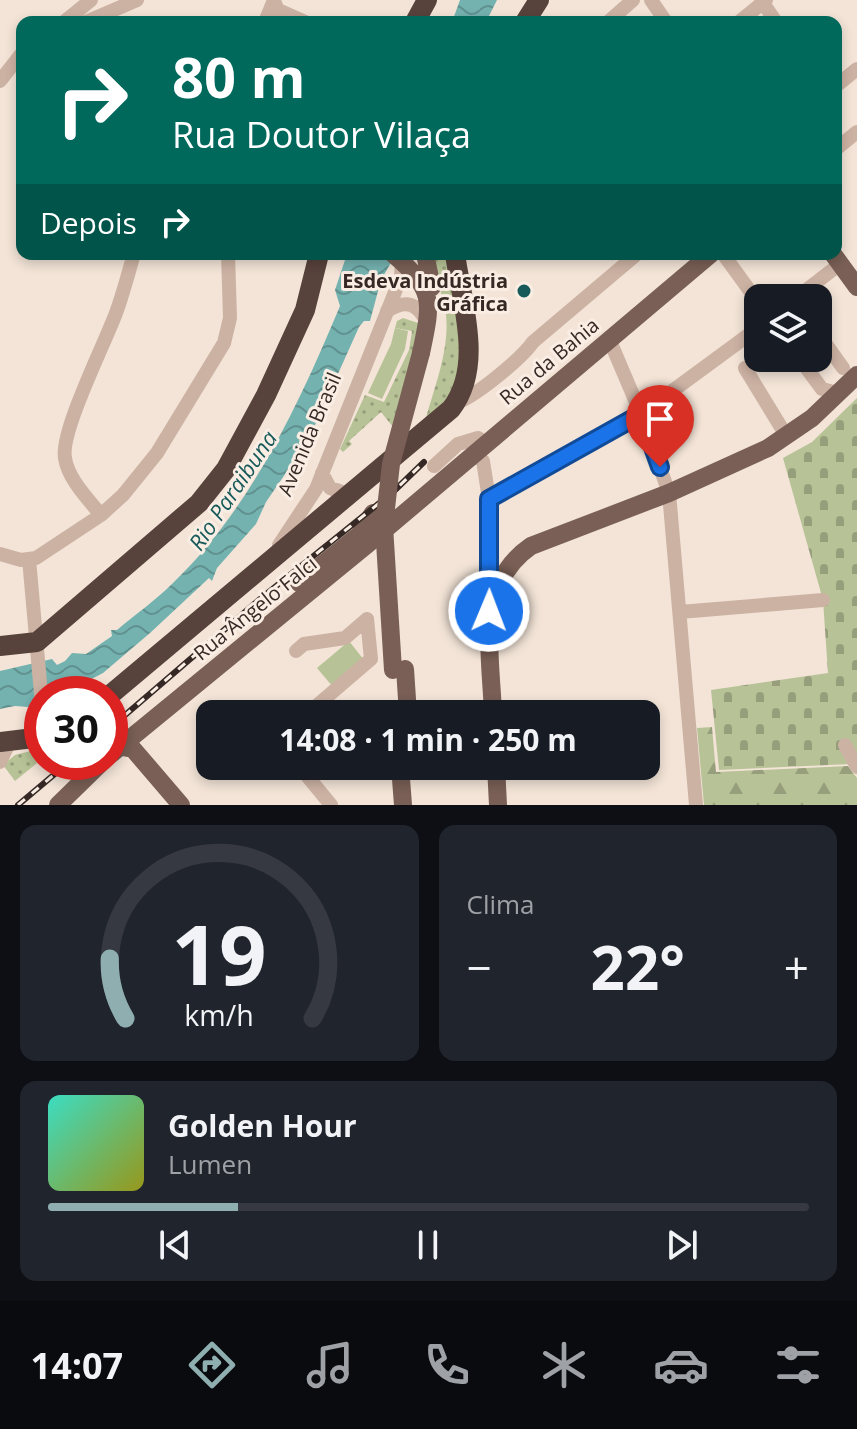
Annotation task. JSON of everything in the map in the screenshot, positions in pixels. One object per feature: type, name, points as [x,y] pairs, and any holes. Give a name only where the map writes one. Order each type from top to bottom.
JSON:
[{"type":"highway","points":[[0,646],[38,651],[199,503],[226,469],[266,395],[302,317],[317,260]]},
{"type":"highway","points":[[452,407],[465,382],[469,361],[456,260]]},
{"type":"highway","name":"Rua da Bahia","points":[[264,565],[452,407]]},
{"type":"highway","name":"Avenida Brasil","points":[[128,680],[264,565]]},
{"type":"main road","points":[[397,700],[395,510],[401,465],[426,355],[428,308],[423,286],[416,273],[401,260]]},
{"type":"main road","points":[[405,700],[399,670],[384,526],[394,449],[437,328],[437,307],[426,260]]},
{"type":"main road","name":"Rua da Bahia","points":[[416,503],[704,260]]},
{"type":"main road","points":[[838,260],[857,287]]},
{"type":"main road","points":[[492,700],[489,611],[509,564],[531,546],[669,493],[787,437],[838,393],[850,372]]},
{"type":"main road","points":[[214,670],[249,625],[359,535],[387,489]]},
{"type":"main road","name":"Rua Ângelo Falci","points":[[128,742],[416,503]]},
{"type":"main road","points":[[128,750],[133,749],[181,805]]},
{"type":"main road","points":[[58,805],[84,780]]},
{"type":"main road","points":[[401,780],[403,805]]},
{"type":"main road","points":[[412,780],[413,805]]},
{"type":"main road","points":[[497,780],[498,805]]},
{"type":"street","points":[[71,16],[91,0]]},
{"type":"street","points":[[100,16],[137,0]]},
{"type":"street","points":[[615,16],[633,0]]},
{"type":"street","points":[[746,16],[763,1]]},
{"type":"street","points":[[0,81],[16,61]]},
{"type":"street","points":[[101,515],[74,479],[64,451],[69,429],[116,313],[132,260]]},
{"type":"street","points":[[0,554],[36,558],[101,515],[123,495],[157,453],[224,343],[230,318],[228,260]]},
{"type":"street","name":"Avenida Brasil","points":[[264,565],[308,503],[322,473],[401,277],[398,260]]},
{"type":"street","name":"Rua da Bahia","points":[[452,407],[467,400],[522,356],[533,342],[630,260]]},
{"type":"street","points":[[727,260],[745,284]]},
{"type":"street","points":[[811,284],[836,260]]},
{"type":"street","points":[[387,311],[402,304],[413,304],[419,308],[427,323]]},
{"type":"street","points":[[489,499],[641,414],[744,338]]},
{"type":"street","points":[[610,341],[641,414],[669,493],[696,805]]},
{"type":"street","points":[[832,350],[850,372]]},
{"type":"street","name":"Rua da Bahia","points":[[469,361],[473,375],[478,378],[493,377]]},
{"type":"street","points":[[747,372],[787,437]]},
{"type":"street","points":[[809,372],[822,389],[838,393]]},
{"type":"street","points":[[434,466],[458,444],[478,438],[489,499],[489,611]]},
{"type":"street","points":[[322,473],[330,488],[351,495]]},
{"type":"street","points":[[29,559],[40,676]]},
{"type":"street","points":[[680,612],[823,600]]},
{"type":"street","points":[[296,651],[304,644],[345,638],[367,619],[371,659],[323,700]]},
{"type":"street","points":[[0,762],[5,742]]},
{"type":"street","points":[[845,745],[857,767]]},
{"type":"street","points":[[310,780],[331,805]]},
{"type":"green space","points":[[432,260],[451,260],[465,360],[455,395],[424,425],[446,342],[445,307]]},
{"type":"green space","points":[[403,318],[418,323],[419,330],[393,427],[381,412],[349,441],[352,444],[343,452],[340,449],[365,395],[384,402],[409,350],[412,331],[395,328],[397,321]]},
{"type":"green space","points":[[395,328],[408,331],[405,349],[382,399],[368,393],[391,344]]},
{"type":"green space","points":[[857,398],[857,772],[851,764],[719,770],[711,690],[828,673],[823,600],[783,458],[812,442]]},
{"type":"green space","points":[[349,641],[364,660],[333,687],[317,668]]},
{"type":"green space","points":[[712,727],[716,772],[848,766],[857,778],[857,805],[704,805],[697,728]]},
{"type":"green space","points":[[24,753],[24,774],[15,781],[3,765],[15,755]]},
{"type":"water","points":[[460,0],[497,0],[489,16],[454,16]]},
{"type":"water","name":"Rio Paraibuna","points":[[345,260],[393,260],[381,280],[370,321],[364,321],[359,327],[315,425],[266,502],[256,524],[217,568],[212,581],[209,578],[103,673],[97,676],[24,676],[24,707],[0,709],[0,671],[52,659],[57,665],[72,653],[86,654],[112,636],[111,630],[117,630],[166,589],[201,554],[226,522],[270,453],[308,380],[340,306],[335,290]]},
{"type":"railway","points":[[128,713],[260,599],[393,492],[424,462]]},
{"type":"railway","points":[[18,805],[48,780]]},
{"type":"place","name":"Esdeva Indústria Gráfica","points":[[524,291]]},
{"type":"route","points":[[489,611],[489,499],[641,414],[660,467]]}]
